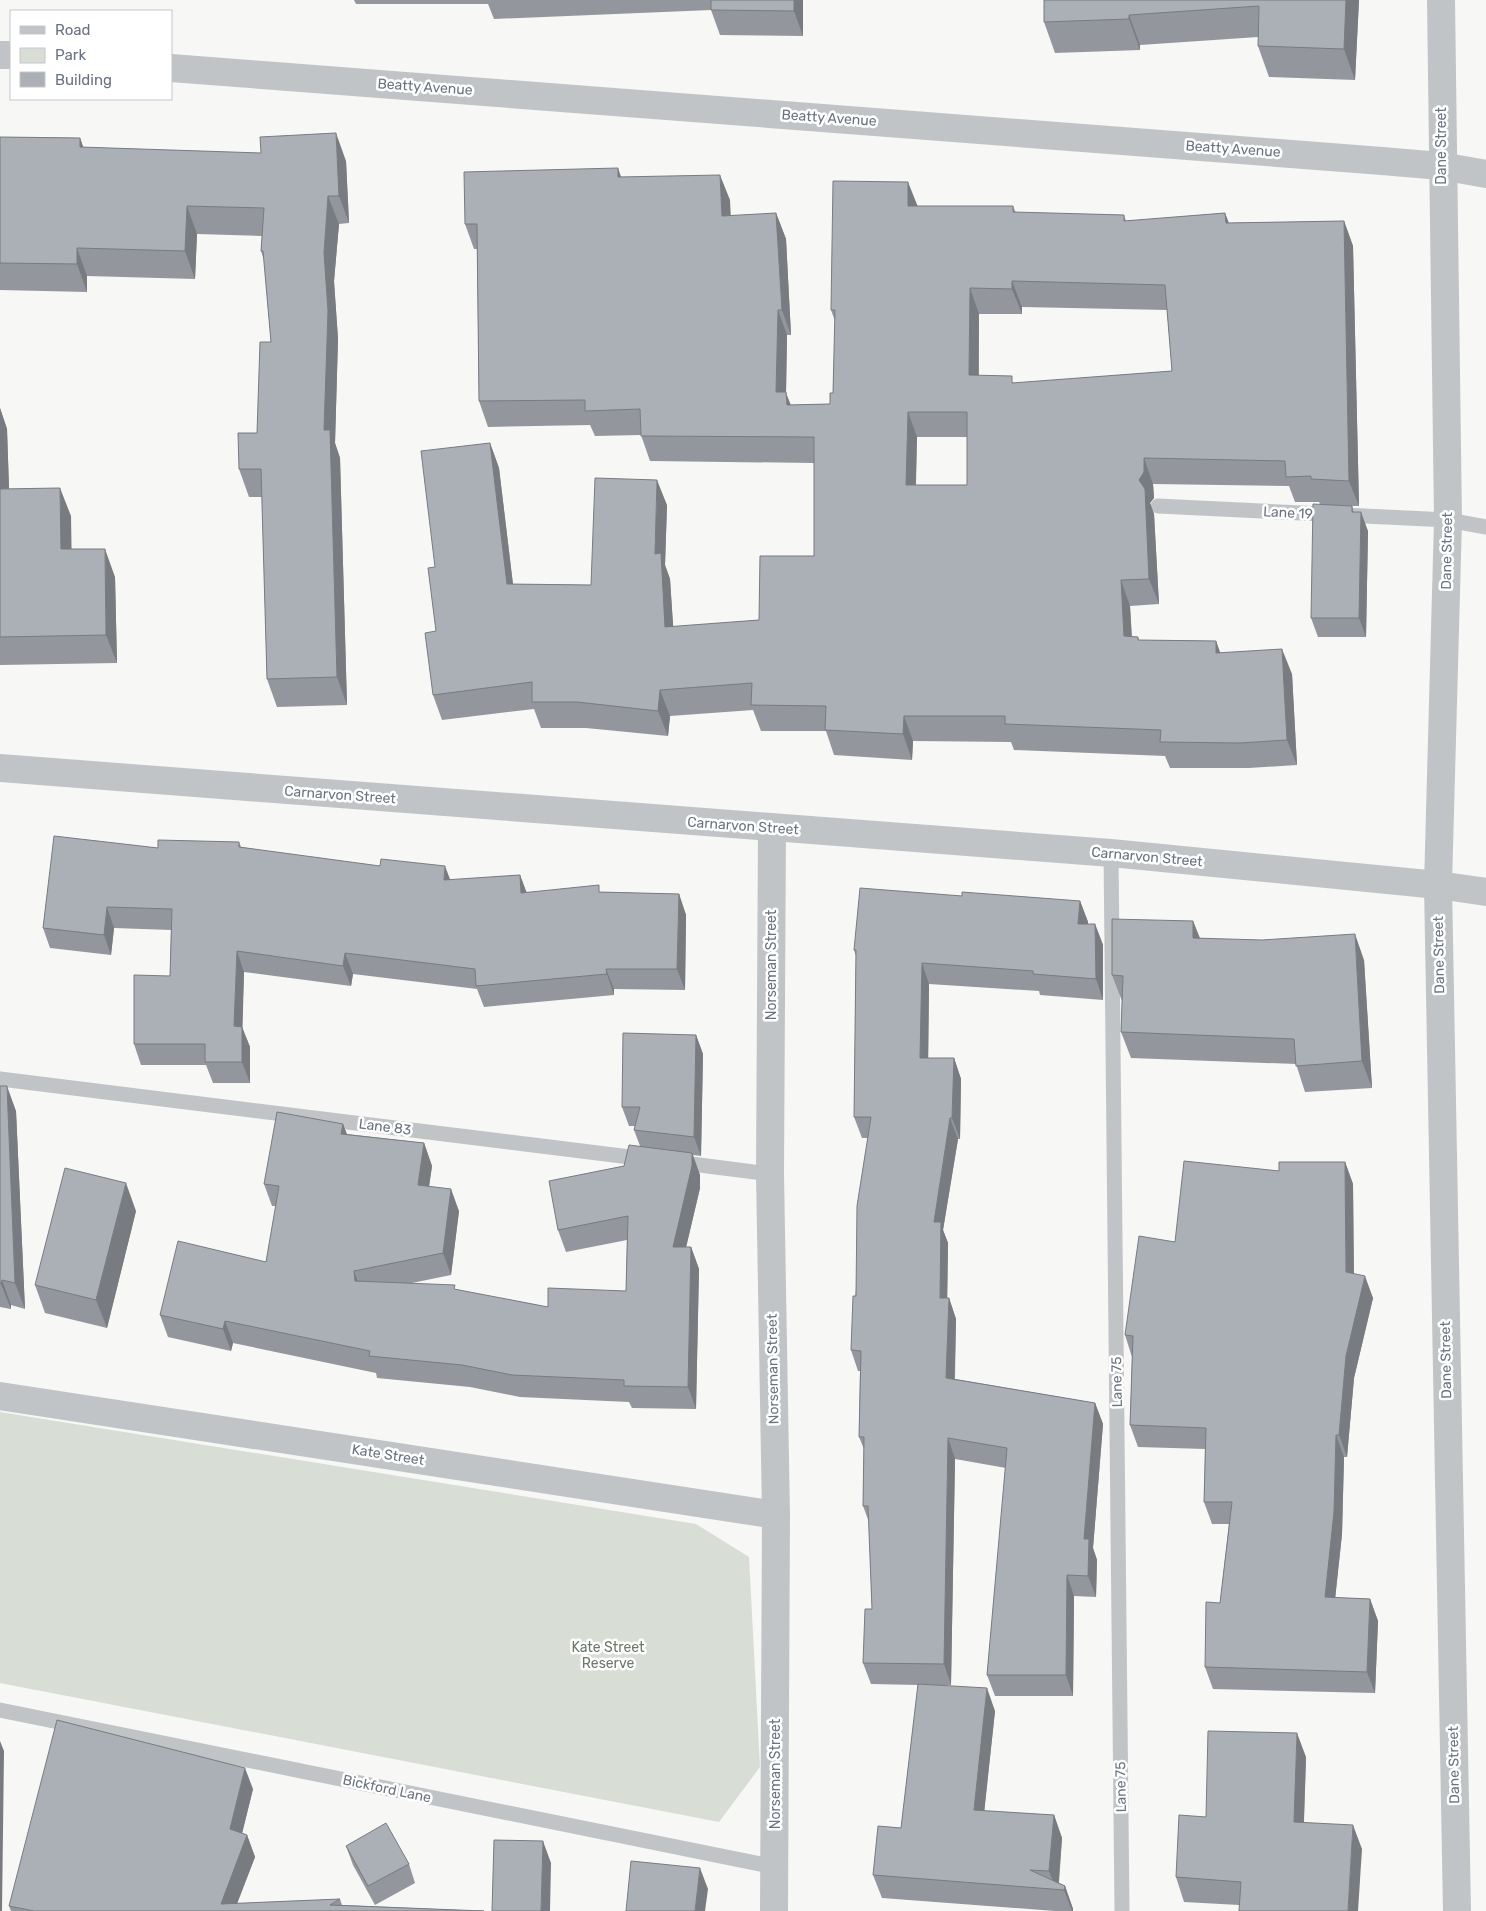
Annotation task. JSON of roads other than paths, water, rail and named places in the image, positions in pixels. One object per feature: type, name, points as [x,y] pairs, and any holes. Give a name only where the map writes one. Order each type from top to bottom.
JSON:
[{"type":"street","name":"Dane Street","points":[[1440,0],[1441,166],[1448,520],[1438,885],[1456,1911]]},
{"type":"street","name":"Beatty Avenue","points":[[172,68],[1441,166],[1486,174]]},
{"type":"street","name":"Carnarvon Street","points":[[0,768],[1111,853],[1438,885],[1486,892]]},
{"type":"street","name":"Norseman Street","points":[[772,828],[770,1174],[776,1515],[774,1911]]},
{"type":"street","name":"Kate Street","points":[[0,1396],[776,1515]]},
{"type":"lane","name":"Lane 19","points":[[1158,506],[1448,520],[1486,527]]},
{"type":"lane","name":"Lane 75","points":[[1111,853],[1122,1911]]},
{"type":"lane","name":"Lane 83","points":[[0,1079],[770,1174]]},
{"type":"lane","name":"Bickford Lane","points":[[0,1710],[774,1867]]},
{"type":"park label","name":"Kate Street Reserve","points":[[608,1655]]}]
